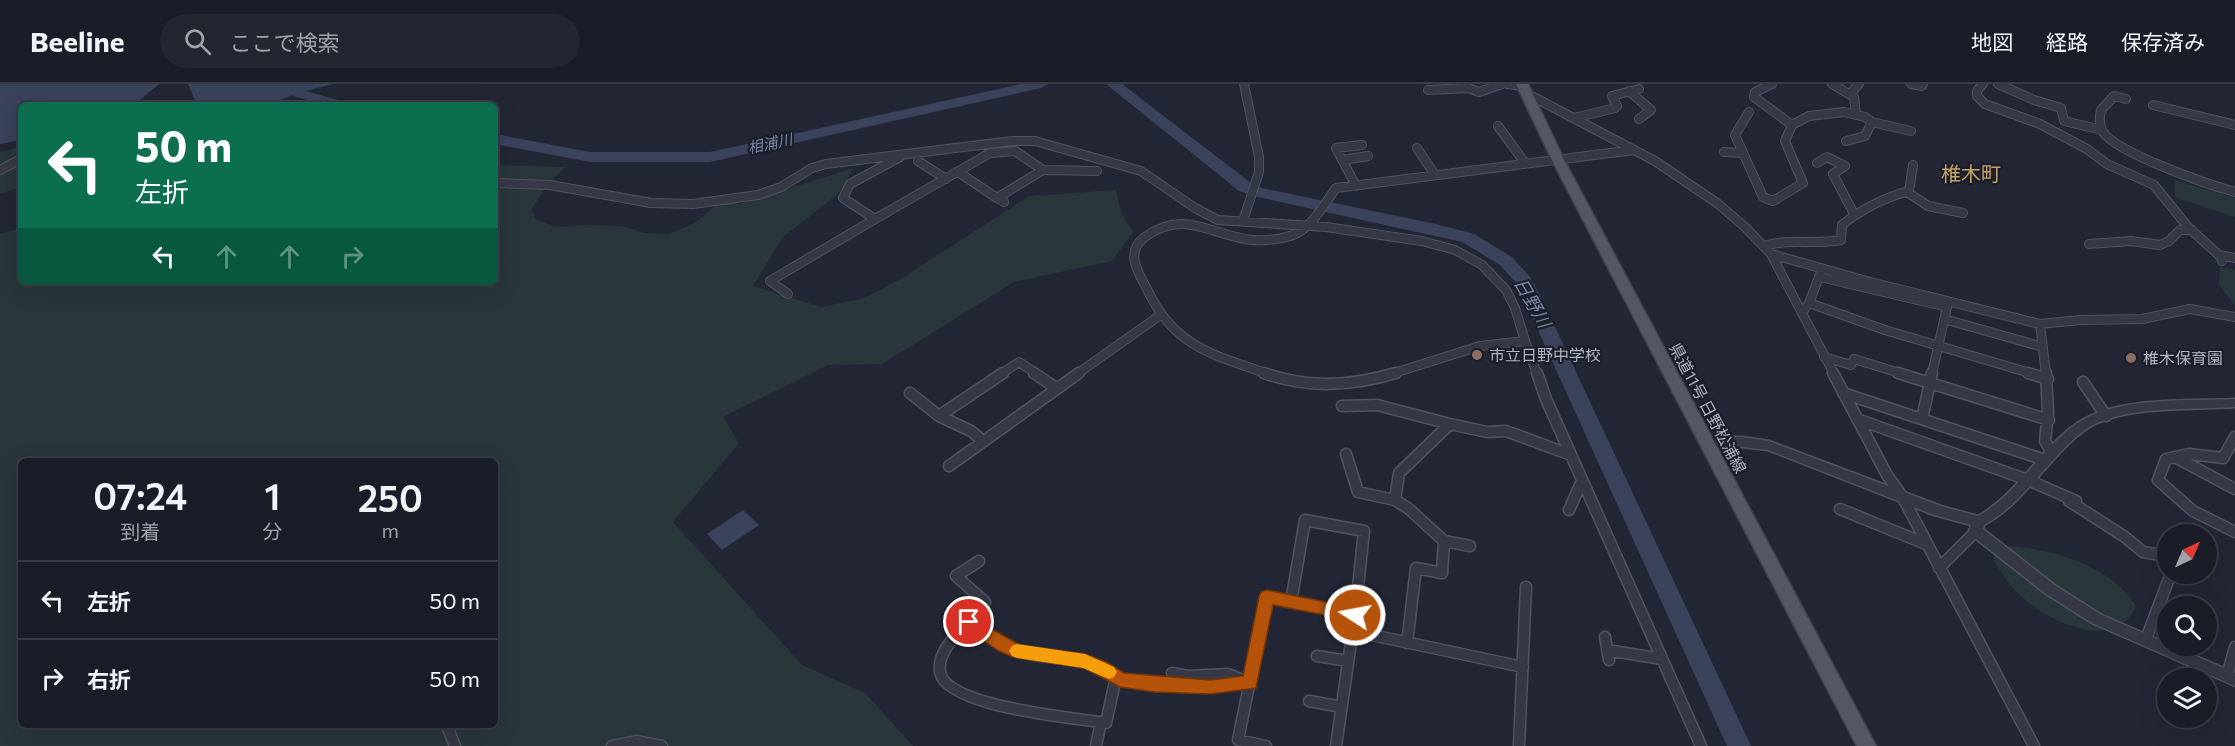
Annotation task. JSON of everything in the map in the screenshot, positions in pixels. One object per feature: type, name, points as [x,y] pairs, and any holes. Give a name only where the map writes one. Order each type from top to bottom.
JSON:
[{"type":"main road","name":"県道11号 日野松浦線","points":[[1523,87],[1557,160],[1867,746]]},
{"type":"street","points":[[1243,221],[1259,172],[1259,157],[1244,84]]},
{"type":"street","points":[[1428,90],[1479,92],[1502,84]]},
{"type":"street","points":[[1507,84],[1523,87],[1688,181],[1771,254],[1843,393],[1887,475],[1902,496],[2034,746]]},
{"type":"street","points":[[1772,84],[1755,92],[1754,97],[1792,125]]},
{"type":"street","points":[[1832,84],[1854,97],[1856,115]]},
{"type":"street","points":[[1911,84],[1923,84]]},
{"type":"street","points":[[1983,84],[1977,91],[1977,96],[1985,104],[2040,124],[2087,149],[2107,164],[2154,185],[2192,231],[2221,258],[2235,258]]},
{"type":"street","points":[[1998,84],[2034,100],[2061,108],[2064,121],[2102,130]]},
{"type":"street","points":[[1850,94],[1856,85]]},
{"type":"street","points":[[1574,118],[1615,108],[1617,106],[1612,96],[1639,88]]},
{"type":"street","points":[[1443,89],[1448,99]]},
{"type":"street","points":[[1473,90],[1479,98]]},
{"type":"street","points":[[1629,91],[1651,110],[1639,119]]},
{"type":"street","points":[[2126,99],[2114,96],[2110,98],[2099,114],[2102,130],[2107,136],[2121,146],[2208,185],[2235,192]]},
{"type":"street","points":[[2153,105],[2235,125]]},
{"type":"street","points":[[1737,112],[1748,113],[1735,135],[1763,197],[1773,201],[1803,183],[1785,141],[1792,125],[1799,118],[1814,113],[1829,112],[1856,115],[1868,118],[1872,122],[1911,130]]},
{"type":"street","points":[[1846,141],[1865,136],[1872,122]]},
{"type":"street","points":[[1498,126],[1525,163]]},
{"type":"street","points":[[498,183],[550,185],[651,203],[693,204],[758,195],[781,187],[812,168],[826,164],[1012,141],[1035,141],[1152,175],[1197,210],[1231,222],[1309,222],[1445,246],[1466,255],[1483,267],[1507,292],[1515,308],[1546,399],[1701,746]]},
{"type":"street","points":[[1356,186],[1336,148],[1362,145]]},
{"type":"street","points":[[1417,148],[1435,175]]},
{"type":"street","points":[[1525,341],[1482,345],[1376,379],[1348,385],[1316,385],[1283,380],[1207,350],[1173,333],[1159,315],[1133,263],[1139,242],[1153,232],[1188,222],[1249,240],[1295,235],[1309,222],[1336,188],[1634,150]]},
{"type":"street","points":[[788,294],[770,281],[990,153],[1015,151],[1043,170],[1097,171]]},
{"type":"street","points":[[1724,152],[1743,153]]},
{"type":"street","points":[[875,219],[843,198],[850,184],[905,155]]},
{"type":"street","points":[[1342,160],[1368,156]]},
{"type":"street","points":[[1817,163],[1827,157],[1853,171]]},
{"type":"street","points":[[0,170],[18,161]]},
{"type":"street","points":[[918,161],[946,179]]},
{"type":"street","points":[[1764,246],[1785,240],[1822,243],[1841,240],[1842,225],[1862,207],[1906,192],[1911,183],[1913,165]]},
{"type":"street","points":[[1845,166],[1833,174],[1837,186],[1854,214]]},
{"type":"street","points":[[958,172],[1000,200],[1043,170]]},
{"type":"street","points":[[1906,192],[1928,206],[1963,213]]},
{"type":"street","points":[[2089,244],[2131,241],[2160,245],[2169,242],[2180,230],[2192,231]]},
{"type":"street","points":[[1771,254],[1821,272],[1947,307],[1922,419]]},
{"type":"street","points":[[1802,314],[1809,303],[1821,272]]},
{"type":"street","points":[[1821,272],[2040,324],[2081,320],[2142,319],[2190,309],[2235,317]]},
{"type":"street","points":[[1809,303],[2048,380]]},
{"type":"street","points":[[949,466],[1159,315]]},
{"type":"street","points":[[1944,319],[2043,347]]},
{"type":"street","points":[[2040,324],[2048,380],[2049,420],[2045,441],[2049,456]]},
{"type":"street","points":[[1824,357],[1851,365],[1854,359],[2049,420]]},
{"type":"street","points":[[939,416],[1019,362],[1056,388]]},
{"type":"street","points":[[2083,382],[2106,416]]},
{"type":"street","points":[[910,393],[939,416],[971,431],[983,441]]},
{"type":"street","points":[[1843,393],[2049,456]]},
{"type":"street","points":[[1939,568],[1978,526],[1996,512],[2028,480],[2049,456],[2092,420],[2132,410],[2235,403]]},
{"type":"street","points":[[1342,406],[1377,405],[1487,432],[1506,431],[1571,455]]},
{"type":"street","points":[[1857,419],[2028,480],[2076,501]]},
{"type":"street","points":[[1395,501],[1399,473],[1450,424]]},
{"type":"street","points":[[2235,437],[2223,458],[2189,454],[2166,459],[2158,480],[2193,511],[2235,532]]},
{"type":"street","points":[[1706,442],[1742,441],[1769,446],[1961,518],[1978,526],[2051,590],[2097,619],[2231,678],[2235,647]]},
{"type":"street","points":[[1346,454],[1358,492],[1395,501],[1409,509],[1444,541],[1470,546]]},
{"type":"street","points":[[2175,457],[2235,489]]},
{"type":"street","points":[[1569,510],[1582,481]]},
{"type":"street","points":[[2052,490],[2125,537],[2144,552],[2157,553]]},
{"type":"street","points":[[1840,509],[1926,544]]},
{"type":"street","points":[[1290,602],[1305,520],[1364,531],[1353,631],[1336,746]]},
{"type":"street","points":[[1407,643],[1416,568],[1442,573],[1444,541]]},
{"type":"street","points":[[979,561],[956,576],[985,602],[948,645],[943,655],[940,668],[943,681],[951,689],[973,699],[1106,723],[1116,677]]},
{"type":"street","points":[[2146,639],[2167,584]]},
{"type":"street","points":[[1519,746],[1526,586]]},
{"type":"street","points":[[1266,746],[1238,743],[1267,597],[1355,615]]},
{"type":"street","points":[[969,622],[1005,646],[1019,652],[1085,661],[1120,680],[1210,687],[1250,682]]},
{"type":"street","points":[[1353,631],[1522,667]]},
{"type":"street","points":[[1605,637],[1608,655],[1662,659]]},
{"type":"street","points":[[1317,656],[1348,661]]},
{"type":"street","points":[[1172,673],[1188,676],[1228,674],[1250,682]]},
{"type":"street","points":[[1309,700],[1342,707]]},
{"type":"street","points":[[1096,746],[1101,722]]},
{"type":"street","points":[[448,728],[455,746]]},
{"type":"street","points":[[612,746],[627,741],[650,740],[663,746]]},
{"type":"shaded area","points":[[18,148],[18,188],[0,194],[0,152]]},
{"type":"shaded area","points":[[498,165],[566,167],[549,182],[531,210],[536,219],[554,227],[623,226],[644,233],[669,234],[695,223],[722,200],[740,204],[854,168],[838,194],[783,237],[753,286],[821,307],[865,298],[904,277],[1029,196],[1116,190],[1121,213],[1133,232],[1112,261],[1014,282],[882,364],[828,365],[723,417],[739,443],[673,522],[802,665],[865,693],[913,746],[0,746],[0,234],[18,229],[18,285],[498,285]]},
{"type":"shaded area","points":[[2174,180],[2235,198],[2235,217],[2175,197]]},
{"type":"shaded area","points":[[2220,267],[2235,270],[2235,306],[2219,284]]},
{"type":"shaded area","points":[[2006,546],[2060,555],[2096,570],[2112,580],[2136,606],[2126,620],[2113,628],[2097,631],[2065,624],[2034,607],[2010,584],[1994,561],[1995,551]]},
{"type":"water","points":[[0,84],[159,84],[138,102],[18,102],[18,141],[0,144]]},
{"type":"water","points":[[188,84],[333,84],[298,93],[276,102],[196,102]]},
{"type":"water","points":[[743,510],[759,525],[722,550],[707,534]]},
{"type":"waterway","name":"相浦川","points":[[498,140],[590,157],[710,157],[1041,84]]},
{"type":"waterway","name":"日野川","points":[[1113,84],[1245,187],[1258,192],[1436,229],[1468,238],[1506,261],[1524,281],[1532,297],[1739,746]]},
{"type":"waterway","name":"相浦川","points":[[298,93],[330,102]]},
{"type":"slow traffic","points":[[1017,651],[1085,661],[1109,672]]},
{"type":"place","name":"市立日野中学校","points":[[1477,355]]},
{"type":"place","name":"椎木保育園","points":[[2131,358]]},
{"type":"district","name":"椎木町","points":[[1971,174]]},
{"type":"route","points":[[969,622],[1005,646],[1019,652],[1085,661],[1102,668],[1120,680],[1210,687],[1250,682],[1267,597],[1355,615]]}]
